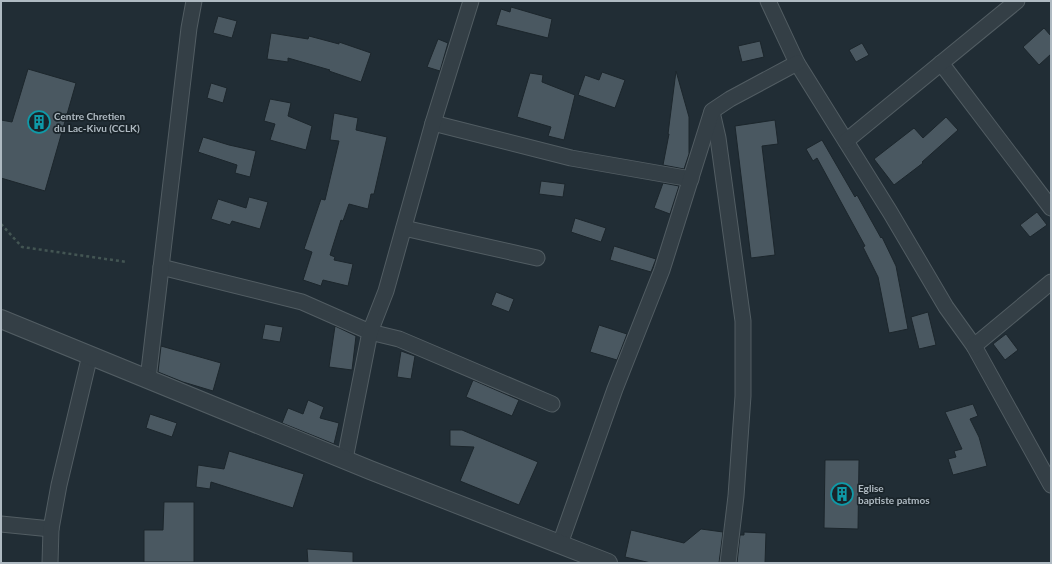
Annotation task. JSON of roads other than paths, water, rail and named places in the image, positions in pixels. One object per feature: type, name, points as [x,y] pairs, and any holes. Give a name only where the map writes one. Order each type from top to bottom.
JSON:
[{"type":"street","points":[[148,379],[189,28],[194,1]]},
{"type":"street","points":[[345,460],[370,332],[386,291],[433,123],[471,1]]},
{"type":"street","points":[[768,1],[797,63],[946,307],[974,346],[1051,484]]},
{"type":"street","points":[[846,141],[1017,1]]},
{"type":"street","points":[[560,544],[615,389],[662,270],[712,111],[730,99],[797,63]]},
{"type":"street","points":[[941,63],[1051,208]]},
{"type":"street","points":[[712,111],[718,138],[743,321],[743,396],[736,496],[728,563]]},
{"type":"street","points":[[433,123],[570,158],[691,179]]},
{"type":"street","points":[[404,228],[537,258]]},
{"type":"street","points":[[161,267],[302,302],[370,332],[399,339],[552,404]]},
{"type":"street","points":[[974,346],[1051,282]]},
{"type":"street","points":[[1,319],[345,460],[608,563]]},
{"type":"street","points":[[50,563],[51,529],[59,485],[90,355]]},
{"type":"street","points":[[1,524],[51,529]]},
{"type":"place","name":"Centre Chretien du Lac-Kivu (CCLK)","points":[[39,122]]},
{"type":"place","name":"Eglise baptiste patmos","points":[[842,494]]}]
